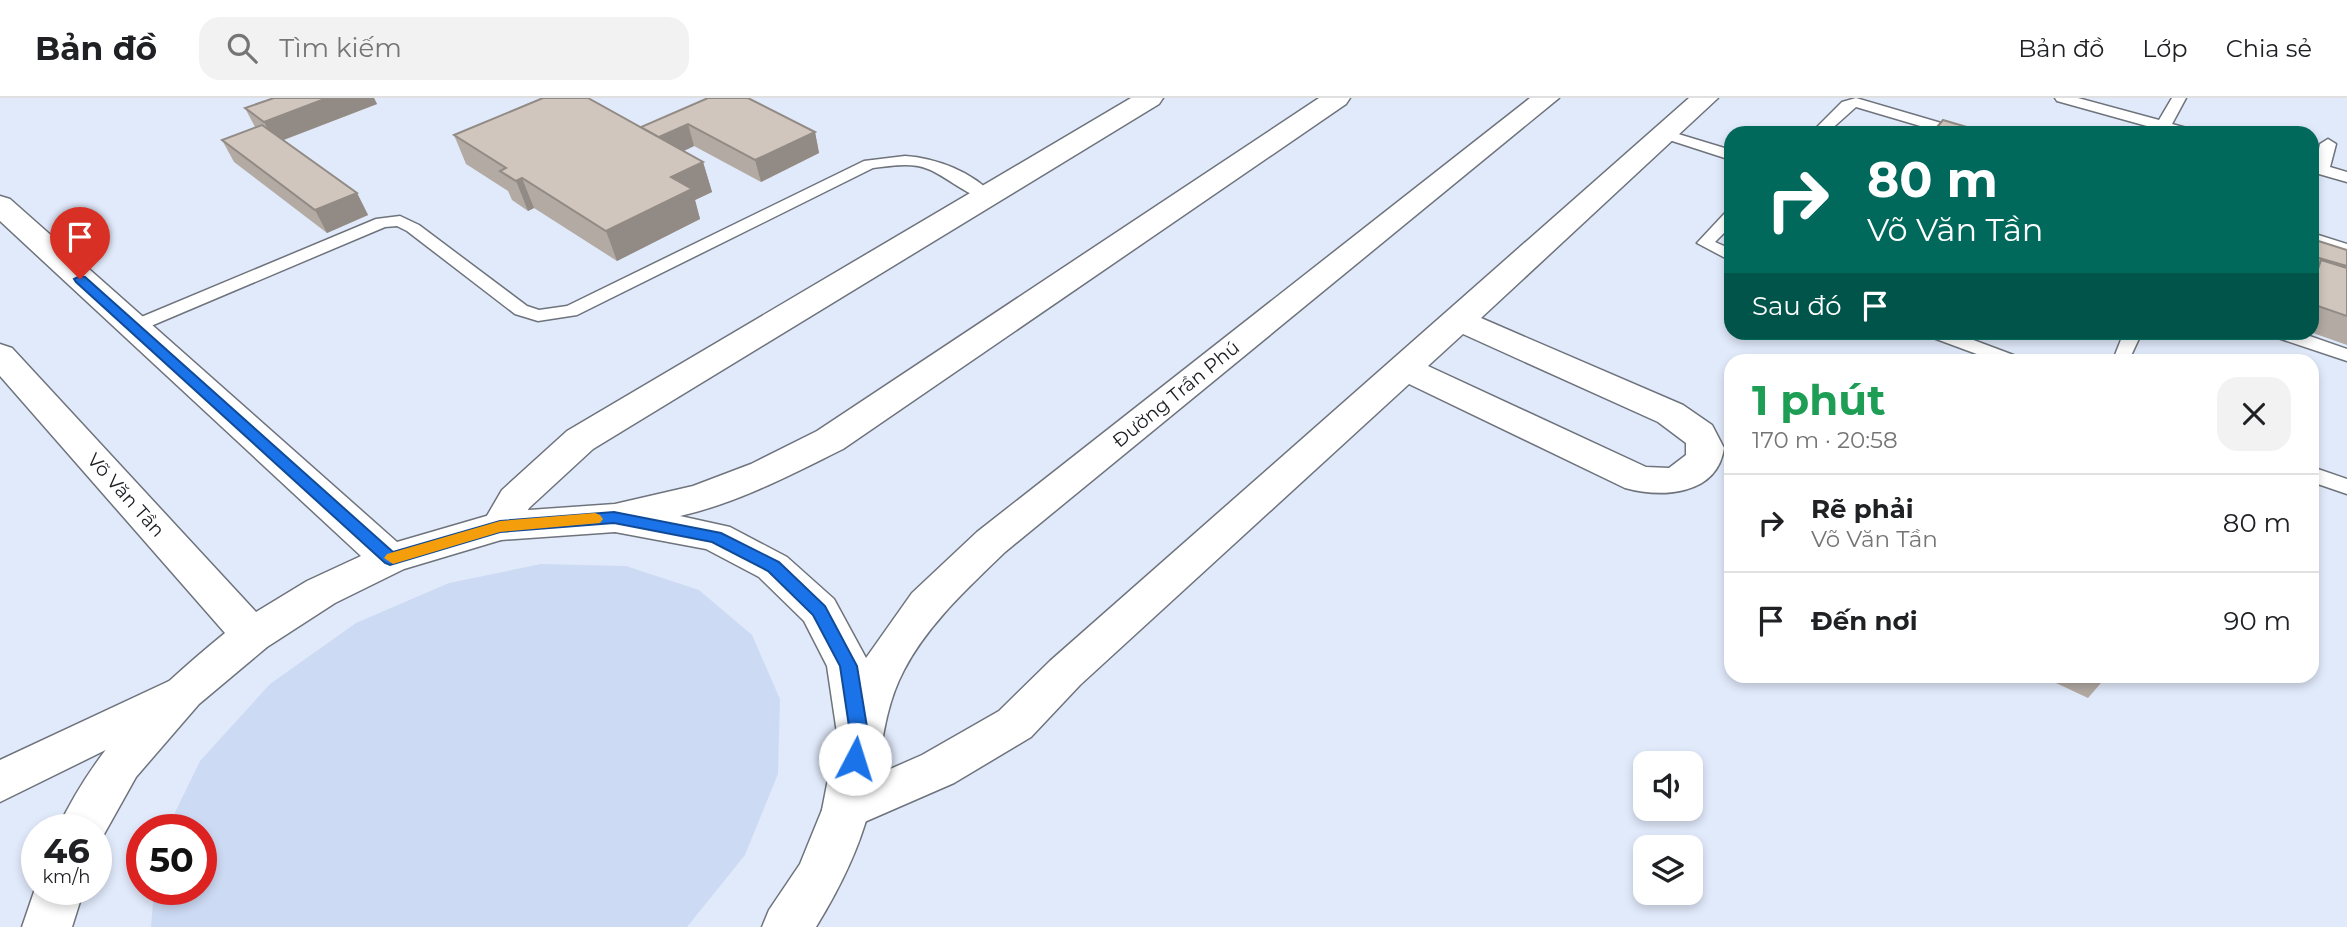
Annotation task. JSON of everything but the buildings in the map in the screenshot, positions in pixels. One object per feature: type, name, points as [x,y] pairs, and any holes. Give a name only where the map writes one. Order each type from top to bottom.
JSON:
[{"type":"street","points":[[500,526],[515,499],[580,440],[1150,98]]},
{"type":"street","points":[[90,814],[120,763],[184,692],[252,635],[321,592],[390,559],[500,526],[614,517],[701,498],[764,473],[830,440],[1337,98]]},
{"type":"street","name":"Đường Trần Phú","points":[[859,733],[884,664],[928,604],[991,542],[1546,98]]},
{"type":"street","points":[[846,810],[938,769],[1015,724],[1065,673],[1705,98]]},
{"type":"street","points":[[0,205],[390,559]]},
{"type":"street","points":[[1404,368],[1637,479],[1673,481],[1692,472],[1705,457],[1706,446],[1702,437],[1688,425],[1652,405],[1458,320]]},
{"type":"street","name":"Võ Văn Tần","points":[[0,355],[252,635]]},
{"type":"street","points":[[614,517],[716,537],[774,567],[819,610],[849,666],[859,733],[846,810],[820,877],[787,927]]},
{"type":"street","points":[[0,782],[184,692]]},
{"type":"lane","points":[[2062,98],[2163,126],[2179,98]]},
{"type":"lane","points":[[1825,126],[1847,104],[1855,102],[1936,126]]},
{"type":"lane","points":[[1665,134],[1724,153]]},
{"type":"lane","points":[[2319,164],[2328,144]]},
{"type":"lane","points":[[133,327],[382,222],[400,221],[413,228],[521,310],[538,316],[571,311],[869,164],[896,159],[924,160],[951,173],[986,196]]},
{"type":"lane","points":[[2319,170],[2347,177]]},
{"type":"lane","points":[[1724,223],[1705,243],[1724,252]]},
{"type":"lane","points":[[2319,240],[2347,249]]},
{"type":"lane","points":[[1955,340],[1993,354]]},
{"type":"lane","points":[[2302,340],[2347,355]]},
{"type":"lane","points":[[2319,477],[2347,487]]},
{"type":"shaded area","points":[[0,98],[2347,98],[2347,927],[0,927]]},
{"type":"shaded area","points":[[541,564],[626,566],[699,590],[752,635],[780,699],[778,774],[745,855],[687,927],[151,927],[153,905],[217,905],[217,814],[174,814],[200,761],[270,684],[356,623],[449,583]]},
{"type":"slow traffic","points":[[393,558],[500,526],[595,519]]},
{"type":"route","points":[[80,279],[390,559],[500,526],[614,517],[716,537],[774,567],[819,610],[849,666],[859,733],[855,759]]}]
